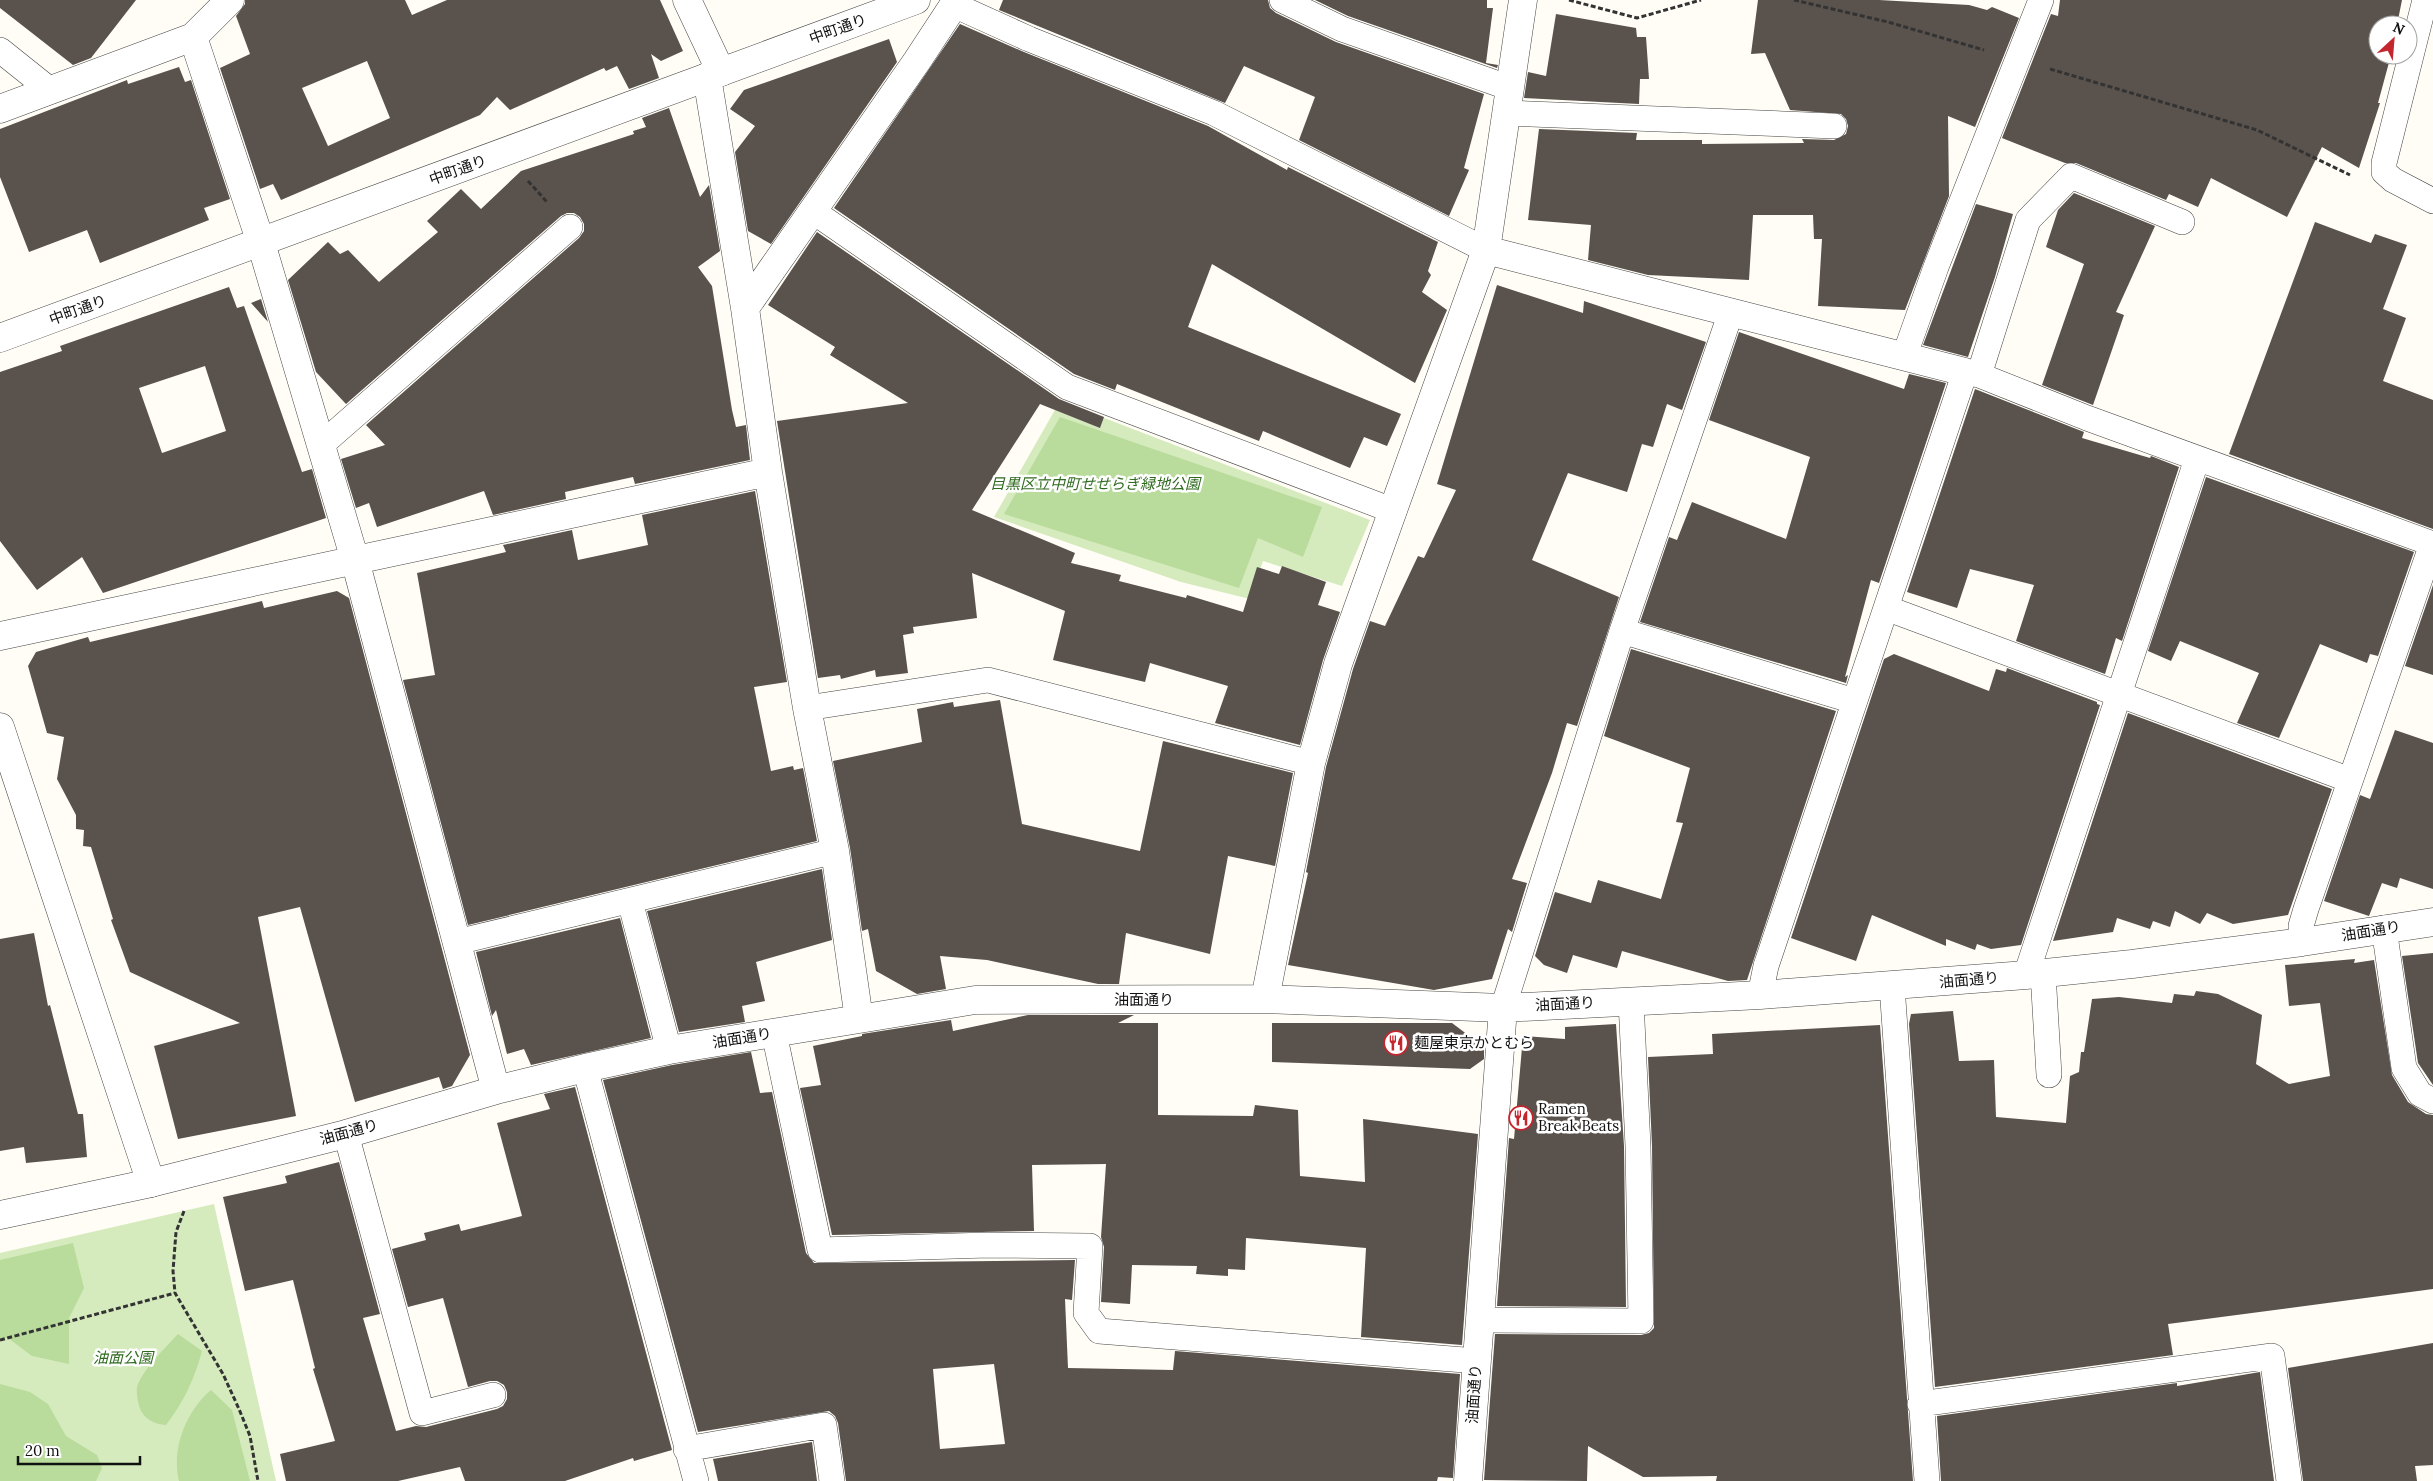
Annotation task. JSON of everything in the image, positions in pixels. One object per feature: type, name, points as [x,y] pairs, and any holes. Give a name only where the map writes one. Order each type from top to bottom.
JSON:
[{"type":"street","points":[[0,108],[193,37],[230,0]]},
{"type":"street","points":[[687,0],[714,75],[768,472],[808,708],[835,851],[859,1019]]},
{"type":"street","name":"中町通り","points":[[0,338],[916,0]]},
{"type":"street","points":[[1265,999],[1311,763],[1338,664],[1486,250],[1523,0]]},
{"type":"street","points":[[745,308],[814,212],[956,2]]},
{"type":"street","points":[[193,37],[260,243],[355,560],[496,1090]]},
{"type":"street","points":[[1486,250],[1972,374]]},
{"type":"street","points":[[0,636],[768,472]]},
{"type":"street","points":[[0,727],[152,1183]]},
{"type":"street","name":"油面通り","points":[[0,1216],[152,1183],[346,1134],[496,1090],[586,1068],[669,1050],[975,1000],[1265,999],[1503,1008],[1760,995],[2035,974],[2302,942],[2433,922]]},
{"type":"street","name":"油面通り","points":[[1468,1481],[1503,1008]]},
{"type":"lane","points":[[1282,0],[1342,29],[1508,101],[1834,126]]},
{"type":"lane","points":[[1904,357],[2016,59],[2042,0]]},
{"type":"lane","points":[[2425,0],[2384,163],[2384,172],[2433,201]]},
{"type":"lane","points":[[956,2],[1029,39],[1214,113],[1486,250]]},
{"type":"lane","points":[[0,50],[50,90]]},
{"type":"lane","points":[[1760,995],[1766,966],[1886,608],[2028,220],[2071,176],[2182,222]]},
{"type":"lane","points":[[814,212],[1067,387],[1394,511]]},
{"type":"lane","points":[[321,445],[570,227]]},
{"type":"lane","points":[[1503,1008],[1622,631],[1731,312]]},
{"type":"lane","points":[[1972,374],[2198,459],[2433,544],[2301,926],[2302,942]]},
{"type":"lane","points":[[2049,1075],[2035,974],[2120,695],[2198,459]]},
{"type":"lane","points":[[1886,608],[2350,780]]},
{"type":"lane","points":[[1622,631],[1854,701]]},
{"type":"lane","points":[[808,708],[988,680],[1311,763]]},
{"type":"lane","points":[[457,942],[835,851]]},
{"type":"lane","points":[[630,901],[669,1050]]},
{"type":"lane","points":[[2384,928],[2404,1068],[2420,1094],[2433,1101]]},
{"type":"lane","points":[[1892,986],[1920,1404],[1927,1481]]},
{"type":"lane","points":[[1480,1320],[1641,1322],[1638,1146],[1632,1001]]},
{"type":"lane","points":[[774,1033],[820,1250],[988,1245],[1090,1246],[1086,1313],[1099,1331],[1477,1361]]},
{"type":"lane","points":[[586,1068],[696,1481]]},
{"type":"lane","points":[[346,1134],[422,1413],[493,1395]]},
{"type":"lane","points":[[1920,1404],[2272,1356],[2288,1481]]},
{"type":"lane","points":[[686,1449],[824,1425],[832,1481]]},
{"type":"path","points":[[1569,0],[1637,18],[1701,0]]},
{"type":"path","points":[[1794,0],[1888,22],[2257,130],[2361,180],[2384,172]]},
{"type":"path","points":[[502,154],[570,227]]},
{"type":"path","points":[[185,1208],[176,1232],[173,1271],[175,1293],[223,1374],[239,1409],[250,1436],[258,1481]]},
{"type":"path","points":[[0,1340],[175,1293]]},
{"type":"green space","name":"目黒区立中町せせらぎ緑地公園","points":[[1060,401],[1370,520],[1342,586],[1263,561],[1250,599],[1181,582],[994,517]]},
{"type":"green space","name":"目黒区立中町せせらぎ緑地公園","points":[[1060,417],[1322,507],[1303,557],[1258,538],[1239,588],[1004,514]]},
{"type":"green space","name":"油面公園","points":[[214,1204],[276,1481],[0,1481],[0,1253]]},
{"type":"green space","points":[[73,1243],[84,1288],[69,1318],[69,1364],[32,1356],[8,1338],[0,1338],[0,1260]]},
{"type":"green space","points":[[178,1334],[202,1351],[196,1371],[183,1399],[166,1425],[153,1422],[143,1414],[139,1406],[137,1387],[149,1366]]},
{"type":"green space","points":[[0,1384],[30,1392],[48,1404],[66,1436],[97,1455],[102,1468],[96,1481],[0,1481]]},
{"type":"green space","points":[[211,1390],[232,1410],[250,1481],[179,1481],[177,1456],[183,1431],[194,1409]]},
{"type":"building","points":[[0,0],[136,0],[91,58],[73,65],[0,8]]},
{"type":"building","points":[[245,0],[405,0],[412,15],[447,0],[660,0],[683,51],[661,61],[651,54],[659,78],[629,89],[617,66],[606,71],[604,68],[510,110],[497,97],[480,115],[281,200],[273,184],[260,189],[220,68],[250,54],[236,16],[245,4]],"holes":[[[367,61],[390,118],[328,146],[302,88]]]},
{"type":"building","points":[[1003,0],[1268,0],[1270,8],[1276,13],[1336,42],[1484,94],[1464,168],[1469,170],[1449,216],[1299,140],[1315,97],[1244,66],[1225,103],[999,10]]},
{"type":"building","points":[[1315,0],[1487,0],[1487,8],[1493,8],[1486,63],[1498,65],[1497,68],[1348,16]]},
{"type":"building","points":[[1758,0],[1879,0],[1969,5],[1987,10],[1992,7],[2019,18],[1975,127],[1948,116],[1949,196],[1905,310],[1818,306],[1822,239],[1814,239],[1813,215],[1753,215],[1749,280],[1648,275],[1588,260],[1591,225],[1528,220],[1539,129],[1637,133],[1636,140],[1702,140],[1702,144],[1804,143],[1802,139],[1834,140],[1846,134],[1848,126],[1846,119],[1841,114],[1790,110],[1765,53],[1751,54]]},
{"type":"building","points":[[2060,0],[2402,0],[2399,15],[2368,15],[2368,65],[2388,65],[2378,103],[2380,103],[2359,168],[2322,147],[2287,217],[2211,178],[2198,207],[2169,194],[2166,200],[2076,163],[2065,163],[2002,138],[2051,14],[2058,16]]},
{"type":"building","points":[[1556,14],[1636,28],[1637,37],[1646,37],[1649,79],[1640,79],[1639,104],[1524,98],[1528,72],[1546,76]]},
{"type":"building","points":[[960,24],[1024,52],[1208,126],[1287,170],[1288,167],[1438,242],[1428,271],[1431,275],[1422,292],[1447,310],[1415,383],[1212,264],[1188,327],[1401,414],[1387,446],[1364,437],[1350,468],[1263,431],[1259,441],[1117,384],[1115,390],[1074,374],[834,208]]},
{"type":"building","points":[[889,39],[897,62],[771,244],[748,231],[735,152],[755,126],[730,109],[744,90]]},
{"type":"building","points":[[179,67],[185,82],[191,80],[230,199],[204,208],[209,220],[100,263],[87,230],[29,252],[0,177],[0,129],[127,80],[128,84]]},
{"type":"building","points":[[669,108],[700,197],[709,185],[720,251],[698,267],[712,286],[732,410],[736,427],[746,425],[750,460],[635,484],[633,477],[565,492],[566,499],[493,515],[484,491],[377,527],[369,503],[356,508],[341,459],[385,445],[366,425],[579,238],[584,231],[584,224],[580,217],[574,213],[567,213],[561,216],[346,404],[316,372],[288,280],[328,242],[340,254],[348,250],[379,282],[438,232],[427,221],[461,189],[481,209],[521,171],[634,134],[633,131],[646,127],[642,118]]},
{"type":"building","points":[[2074,193],[2155,226],[2116,312],[2124,315],[2093,405],[2042,385],[2084,264],[2046,247],[2058,210]]},
{"type":"building","points":[[1976,204],[2013,214],[1995,277],[1968,357],[1923,345]]},
{"type":"building","points":[[2315,222],[2371,243],[2375,234],[2407,245],[2383,309],[2406,318],[2383,381],[2433,400],[2433,529],[2229,454]]},
{"type":"building","points":[[817,232],[1059,399],[1104,417],[1100,428],[1040,404],[972,510],[1075,553],[1071,563],[1121,575],[1119,581],[1186,598],[1187,595],[1243,612],[1257,567],[1279,574],[1282,566],[1326,582],[1318,605],[1340,612],[1323,660],[1300,745],[1215,723],[1228,686],[1150,663],[1145,682],[1053,660],[1065,611],[972,573],[977,618],[913,627],[914,633],[903,635],[908,673],[876,677],[875,670],[841,679],[840,675],[818,678],[777,421],[908,403],[830,355],[835,347],[768,305]]},
{"type":"building","points":[[1497,285],[1583,313],[1584,301],[1706,342],[1682,410],[1667,404],[1653,447],[1642,444],[1627,492],[1568,473],[1532,560],[1619,597],[1577,726],[1567,723],[1552,773],[1512,879],[1527,883],[1512,932],[1508,929],[1492,979],[1434,990],[1288,965],[1308,873],[1306,872],[1326,767],[1353,669],[1370,621],[1385,626],[1418,556],[1424,558],[1456,490],[1437,484]]},
{"type":"building","points":[[229,287],[237,308],[244,306],[302,472],[312,469],[326,518],[103,593],[82,557],[37,590],[0,541],[0,372],[62,351],[60,346]],"holes":[[[205,366],[226,431],[162,453],[139,388]]]},
{"type":"building","points":[[261,299],[268,322],[251,303]]},
{"type":"building","points":[[1739,332],[1904,389],[1909,374],[1946,383],[1879,583],[1871,580],[1845,677],[1848,675],[1846,683],[1640,622],[1669,537],[1677,540],[1692,502],[1786,539],[1810,457],[1709,420]]},
{"type":"building","points":[[1975,389],[2084,432],[2082,438],[2150,458],[2151,456],[2179,467],[2122,641],[2116,638],[2105,674],[2016,641],[2034,585],[1970,569],[1957,608],[1907,592]]},
{"type":"building","points":[[2206,477],[2414,552],[2378,656],[2370,654],[2367,663],[2320,644],[2279,738],[2237,723],[2259,673],[2180,641],[2171,661],[2148,651]]},
{"type":"building","points":[[755,491],[787,682],[754,687],[771,771],[793,766],[794,770],[803,768],[817,841],[468,925],[403,680],[435,675],[417,573],[506,552],[503,545],[572,530],[578,560],[648,545],[642,515]]},
{"type":"building","points":[[2433,585],[2433,675],[2405,666]]},
{"type":"building","points":[[337,591],[349,598],[470,1055],[452,1086],[443,1089],[439,1077],[355,1102],[300,907],[258,917],[296,1116],[178,1139],[154,1046],[240,1023],[130,972],[111,920],[113,919],[91,847],[83,846],[84,830],[76,829],[76,815],[57,779],[64,737],[47,733],[28,666],[36,652],[88,637],[90,642],[262,601],[264,608]]},
{"type":"building","points":[[1631,649],[1836,711],[1747,980],[1728,981],[1622,951],[1617,968],[1573,955],[1567,973],[1544,965],[1535,956],[1555,892],[1591,903],[1598,880],[1661,899],[1683,823],[1676,822],[1690,768],[1604,736]]},
{"type":"building","points":[[1894,654],[1989,691],[1996,669],[2006,672],[2007,668],[2097,702],[2100,705],[2021,945],[1991,949],[1977,944],[1975,950],[1946,939],[1946,946],[1872,915],[1856,961],[1791,938],[1884,659]]},
{"type":"building","points":[[1000,700],[1022,824],[1140,851],[1163,741],[1293,773],[1275,866],[1228,856],[1210,954],[1126,933],[1119,984],[1098,984],[987,960],[940,956],[946,989],[917,994],[876,971],[868,929],[862,931],[850,848],[833,761],[922,742],[917,709],[953,702],[954,707]]},
{"type":"building","points":[[2128,713],[2332,789],[2288,915],[2233,924],[2207,913],[2200,924],[2175,911],[2170,927],[2153,921],[2150,929],[2117,918],[2113,932],[2053,941]]},
{"type":"building","points":[[2395,730],[2433,743],[2433,889],[2400,878],[2397,888],[2382,883],[2369,916],[2324,901],[2360,795],[2370,799]]},
{"type":"building","points":[[822,869],[832,940],[756,962],[765,1001],[742,1006],[745,1022],[679,1032],[647,911]]},
{"type":"building","points":[[620,918],[651,1038],[531,1065],[524,1049],[507,1054],[496,1010],[492,1016],[476,952]]},
{"type":"building","points":[[34,933],[48,1006],[50,1005],[78,1114],[83,1114],[87,1157],[26,1163],[24,1147],[0,1151],[0,939]]},
{"type":"building","points":[[2433,953],[2433,1085],[2418,1063],[2402,956]]},
{"type":"building","points":[[2355,959],[2354,963],[2374,960],[2392,1075],[2408,1102],[2426,1114],[2433,1115],[2433,1289],[2168,1324],[2173,1355],[1935,1387],[1909,1024],[1911,1014],[1953,1011],[1959,1061],[1994,1060],[1996,1117],[2066,1123],[2070,1076],[2079,1072],[2081,1052],[2084,1052],[2092,999],[2119,997],[2172,1003],[2174,994],[2194,996],[2196,991],[2218,994],[2262,1015],[2256,1064],[2289,1084],[2330,1076],[2320,1003],[2289,1006],[2285,965]]},
{"type":"building","points":[[1028,1015],[1134,1015],[1118,1023],[1158,1023],[1158,1115],[1253,1116],[1255,1105],[1298,1110],[1300,1176],[1365,1182],[1363,1119],[1478,1134],[1462,1345],[1361,1337],[1366,1248],[1246,1238],[1245,1270],[1228,1269],[1228,1276],[1196,1274],[1197,1266],[1132,1265],[1130,1304],[1101,1302],[1104,1247],[1101,1237],[1106,1164],[1032,1165],[1034,1231],[832,1235],[800,1088],[821,1085],[813,1046],[862,1036],[862,1034],[951,1020],[953,1031]]},
{"type":"building","points":[[1272,1023],[1452,1023],[1484,1047],[1484,1059],[1470,1069],[1272,1062]]},
{"type":"building","points":[[1616,1024],[1624,1146],[1626,1307],[1497,1306],[1509,1138],[1514,1139],[1523,1036],[1565,1039],[1565,1027]]},
{"type":"building","points":[[1880,1025],[1913,1481],[1716,1481],[1717,1476],[1643,1477],[1588,1446],[1587,1481],[1484,1480],[1495,1334],[1641,1335],[1649,1333],[1654,1328],[1652,1146],[1648,1057],[1713,1054],[1712,1034]]},
{"type":"building","points":[[751,1052],[760,1093],[772,1092],[806,1253],[814,1263],[1075,1260],[1072,1300],[1065,1299],[1068,1368],[1173,1370],[1175,1351],[1460,1374],[1453,1478],[1438,1477],[1437,1481],[846,1481],[838,1423],[835,1416],[829,1411],[698,1432],[603,1080],[672,1065]],"holes":[[[994,1364],[1005,1444],[940,1449],[933,1369]]]},
{"type":"building","points":[[575,1087],[672,1450],[634,1461],[633,1458],[565,1481],[465,1481],[460,1467],[398,1481],[286,1481],[280,1454],[335,1441],[313,1369],[315,1368],[293,1280],[245,1291],[223,1197],[287,1183],[285,1176],[339,1162],[380,1314],[363,1318],[396,1431],[416,1426],[426,1427],[497,1409],[503,1406],[507,1399],[504,1385],[497,1381],[490,1381],[468,1387],[443,1298],[408,1307],[392,1249],[426,1240],[424,1233],[459,1224],[461,1231],[522,1216],[497,1123],[550,1109],[544,1094]]},
{"type":"building","points":[[2433,1343],[2433,1465],[2415,1466],[2417,1481],[2303,1481],[2288,1368]]},
{"type":"building","points":[[2260,1372],[2274,1481],[1941,1481],[1937,1416],[2177,1383],[2177,1386]]},
{"type":"building","points":[[812,1442],[817,1481],[718,1481],[713,1459]]},
{"type":"place","name":"麺屋東京かとむら","points":[[1396,1043]]},
{"type":"place","name":"Ramen Break Beats","points":[[1521,1118]]}]
